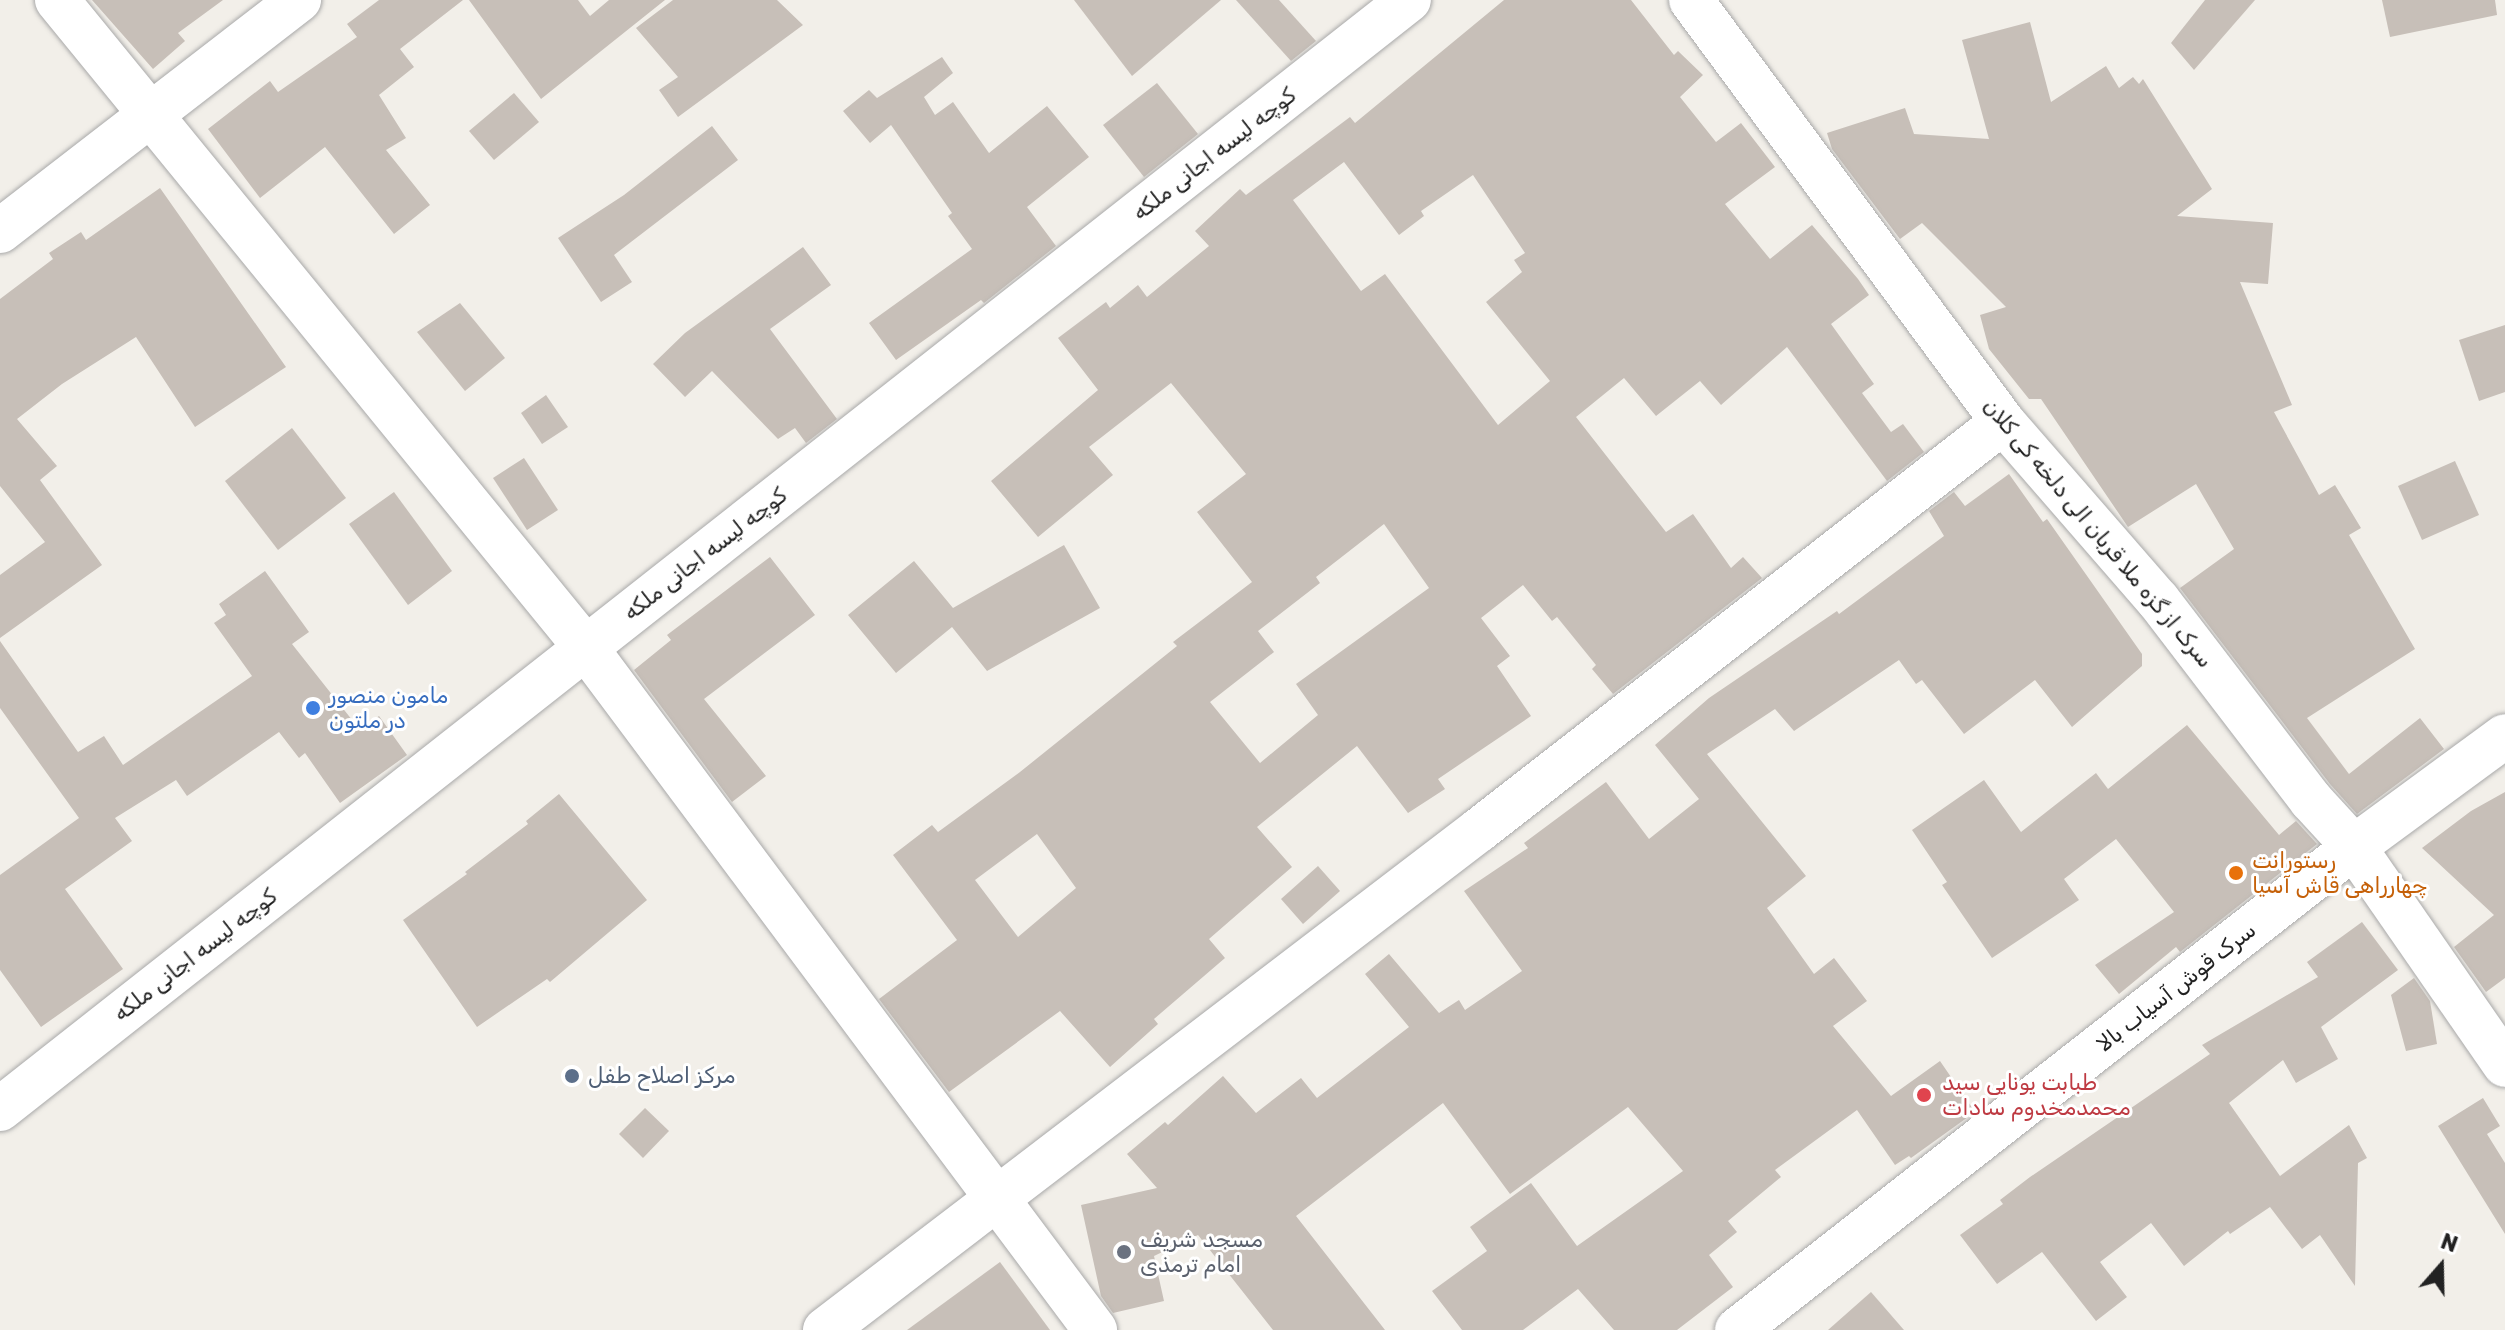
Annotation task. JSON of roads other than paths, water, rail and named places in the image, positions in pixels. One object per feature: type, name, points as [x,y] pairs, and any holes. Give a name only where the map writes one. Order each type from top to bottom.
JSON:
[{"type":"street","points":[[57,0],[150,118],[586,648],[994,1199],[1095,1330]]},
{"type":"street","points":[[0,231],[299,0]]},
{"type":"street","name":"کوچه لیسه اجانی ملکه","points":[[0,1109],[1409,0]]},
{"type":"street","name":"سرک از گزه ملا قربان الی دلخه کی کلان","points":[[1691,0],[2003,422],[2158,600],[2311,800],[2354,847],[2505,1065]]},
{"type":"street","points":[[825,1330],[1479,830],[2003,422]]},
{"type":"street","name":"سرک قوش آسیاب بالا","points":[[1737,1330],[2354,847],[2505,736]]},
{"type":"place","name":"مامون منصور در ملتون","points":[[313,708]]},
{"type":"place","name":"رستورانت چهارراهی قاش آسیا","points":[[2236,873]]},
{"type":"place","name":"مرکز اصلاح طفل","points":[[572,1076]]},
{"type":"place","name":"طبابت یونایی سید محمدمخدوم سادات","points":[[1924,1095]]},
{"type":"place","name":"مسجد شریف امام ترمذی","points":[[1124,1252]]}]
